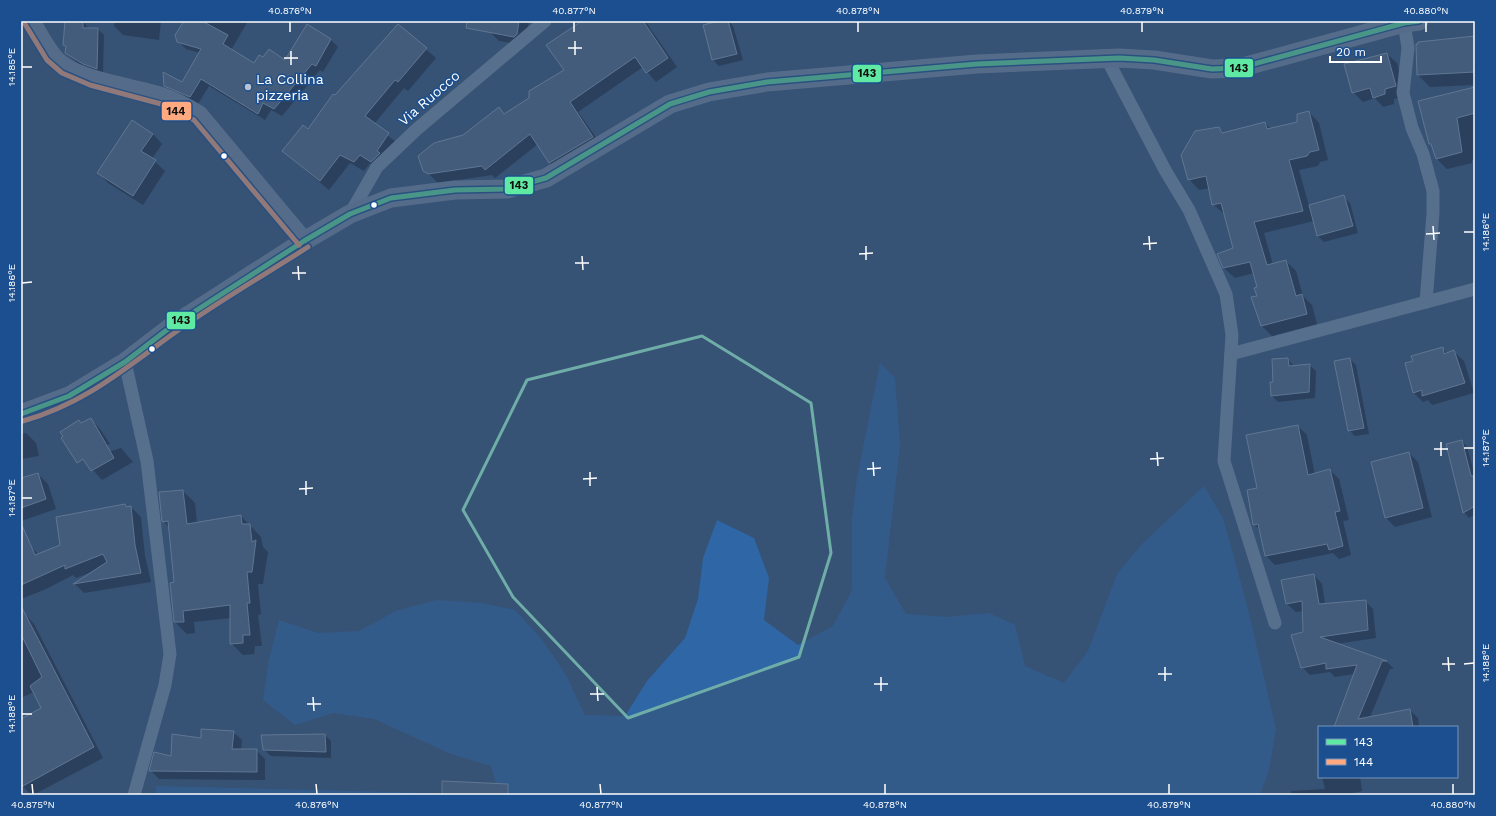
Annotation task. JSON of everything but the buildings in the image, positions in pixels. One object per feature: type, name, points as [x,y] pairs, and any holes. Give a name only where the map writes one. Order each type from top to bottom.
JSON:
[{"type":"street","points":[[31,21],[40,38],[57,60],[84,77],[163,97],[182,105],[199,115],[304,241]]},
{"type":"street","name":"Via Ruocco","points":[[350,214],[377,167],[417,129],[545,21]]},
{"type":"street","points":[[21,414],[69,396],[125,362],[172,326],[304,241],[350,214],[391,198],[455,190],[507,189],[546,178],[670,104],[709,92],[767,82],[977,64],[1107,59],[1154,60],[1212,68],[1239,68],[1412,22],[1403,93],[1412,128],[1423,154],[1432,191],[1433,213],[1426,302]]},
{"type":"street","points":[[1107,59],[1165,170],[1189,210],[1209,252],[1226,294],[1232,335],[1224,461],[1275,623]]},
{"type":"street","points":[[1231,354],[1475,289]]},
{"type":"street","points":[[125,362],[147,461],[170,654],[165,685],[134,795]]},
{"type":"highlighted area","points":[[702,336],[811,403],[831,553],[799,657],[628,718],[513,597],[463,510],[527,380]]},
{"type":"shaded area","points":[[880,363],[895,378],[900,445],[885,578],[906,614],[947,617],[989,613],[1015,625],[1025,666],[1064,683],[1088,651],[1117,574],[1143,543],[1204,486],[1223,518],[1247,605],[1276,729],[1269,770],[1260,795],[499,795],[491,766],[451,754],[374,719],[333,713],[295,725],[263,700],[269,659],[279,620],[318,633],[359,631],[396,611],[436,600],[482,603],[515,610],[543,641],[566,675],[585,715],[625,716],[647,681],[685,638],[698,599],[703,558],[717,520],[754,538],[769,578],[764,620],[798,645],[833,626],[852,590],[852,519],[857,478]]},
{"type":"shaded area","points":[[156,786],[432,793],[432,795],[156,795]]},
{"type":"transit line","name":"143","points":[[21,414],[69,396],[125,362],[172,326],[304,241],[350,214],[391,198],[455,190],[507,189],[546,178],[670,104],[709,92],[767,82],[977,64],[1119,58],[1154,60],[1212,69],[1239,68],[1404,23],[1419,21]]},
{"type":"transit line","name":"144","points":[[25,24],[47,60],[62,73],[90,85],[165,105],[194,120],[299,245]]},
{"type":"transit line","name":"144","points":[[23,421],[66,405],[86,394],[122,371],[209,309],[308,247]]},
{"type":"place","name":"La Collina pizzeria","points":[[248,87]]}]
